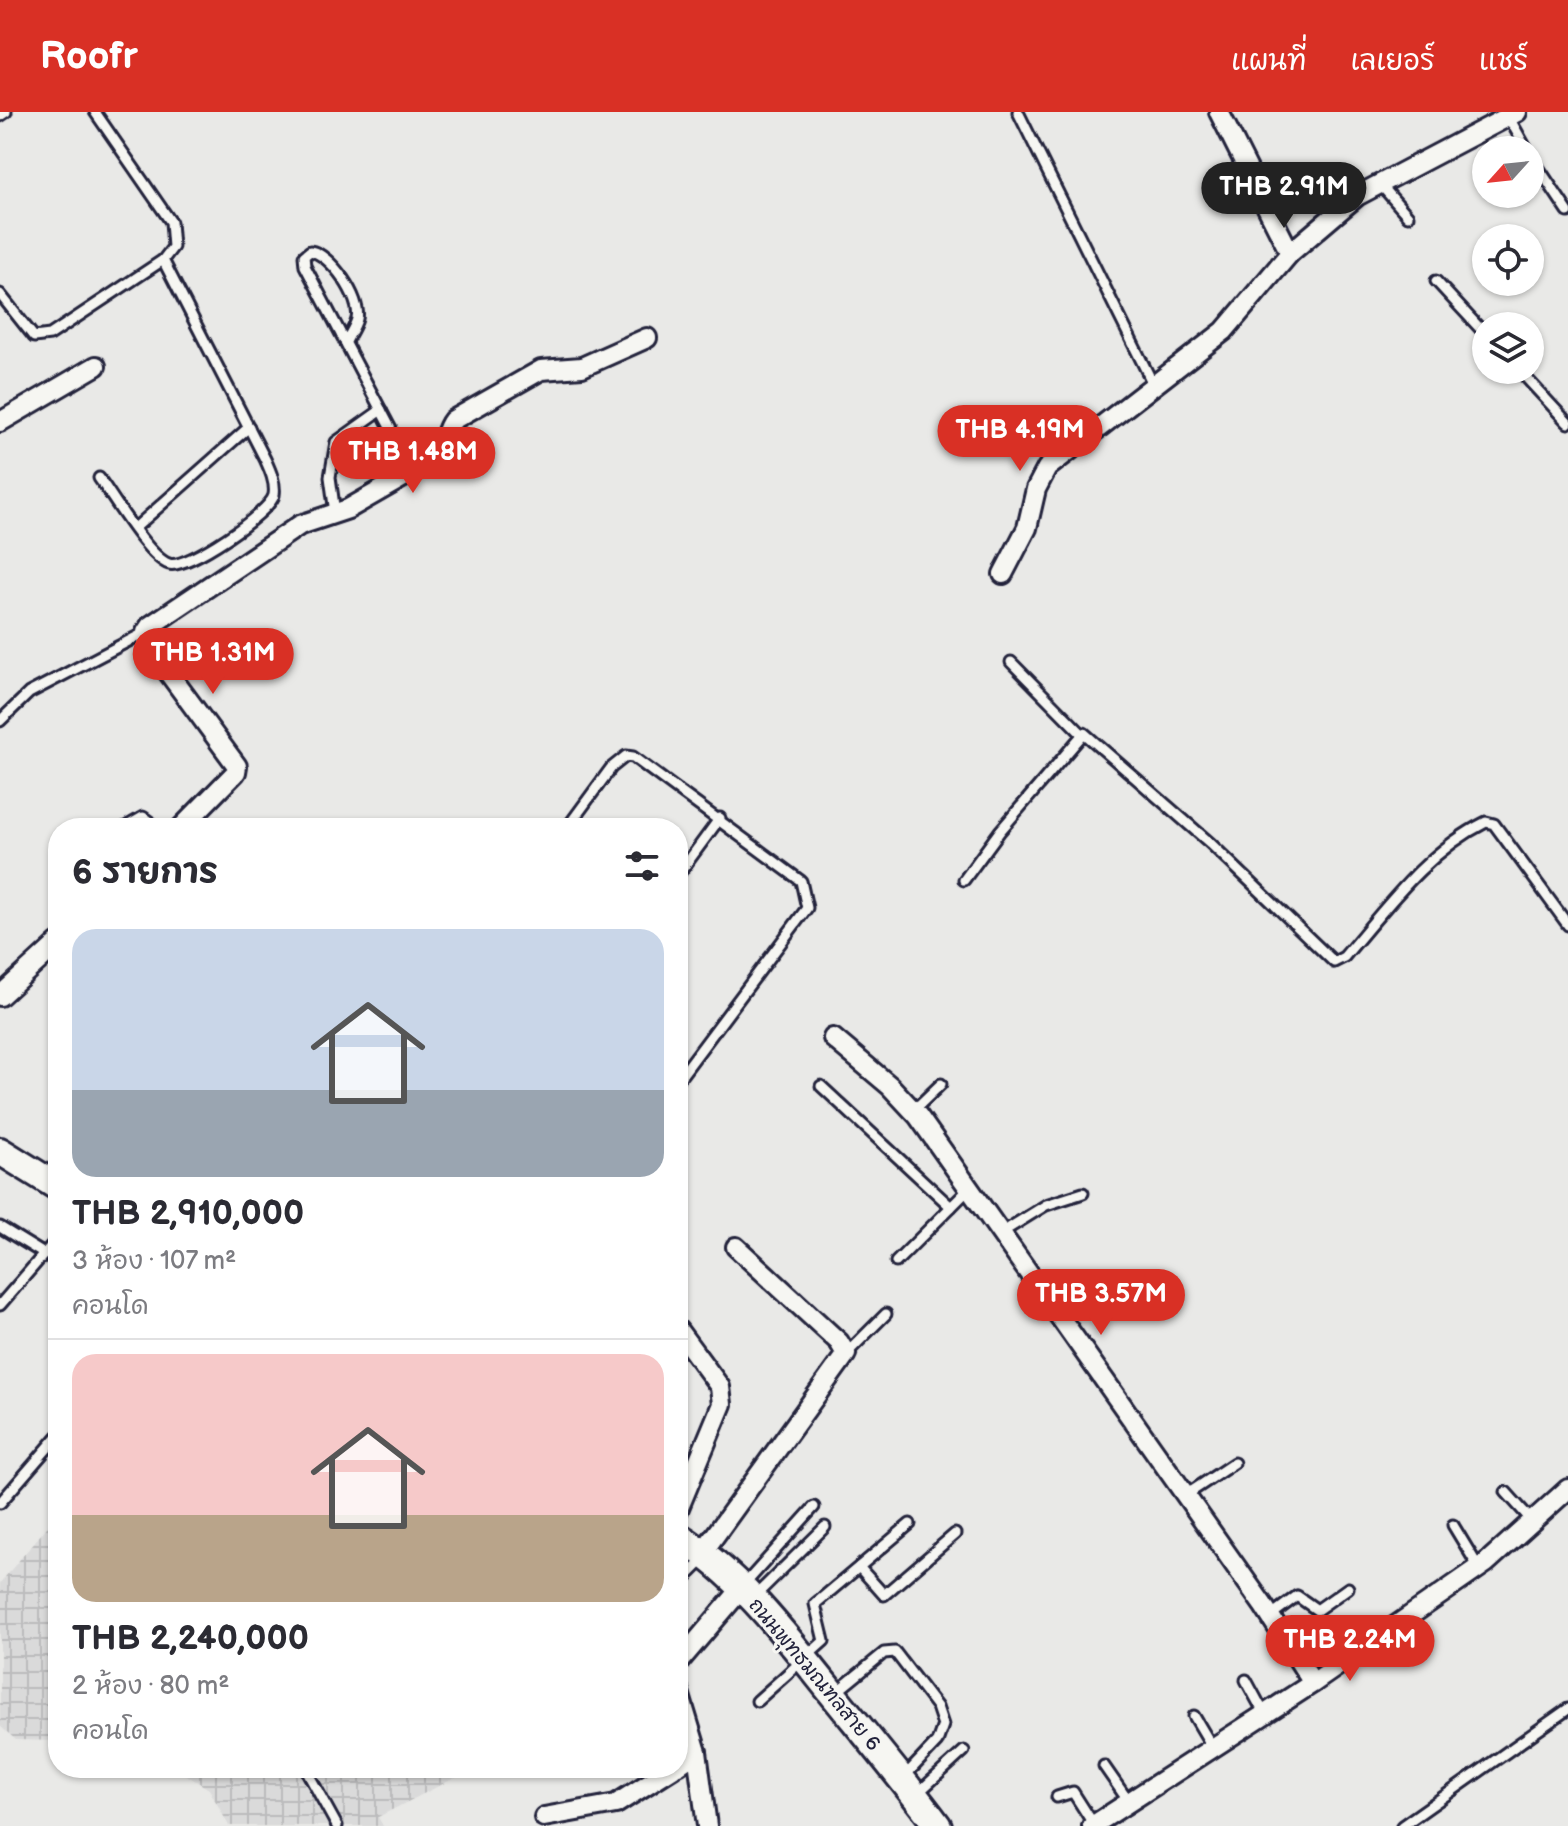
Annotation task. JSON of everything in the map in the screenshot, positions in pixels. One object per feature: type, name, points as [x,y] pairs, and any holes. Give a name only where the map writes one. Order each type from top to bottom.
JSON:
[{"type":"main road","points":[[0,1151],[48,1181]]},
{"type":"main road","name":"ถนนพุทธมณฑลสาย 6","points":[[688,1542],[705,1553],[747,1594],[805,1660],[938,1826]]},
{"type":"street","points":[[1219,112],[1290,253]]},
{"type":"street","points":[[1003,574],[1027,528],[1036,489],[1047,468],[1224,331],[1290,253],[1333,214],[1508,117]]},
{"type":"street","points":[[191,818],[236,772],[237,766],[148,645],[146,632],[300,525],[335,513],[413,471],[442,451],[446,429],[453,420],[541,370],[582,367],[647,338]]},
{"type":"street","points":[[0,422],[96,366]]},
{"type":"street","points":[[0,996],[48,952]]},
{"type":"street","points":[[833,1038],[890,1086],[913,1111],[1186,1495],[1313,1683]]},
{"type":"street","points":[[705,1553],[846,1354],[828,1331],[736,1247]]},
{"type":"street","points":[[688,1344],[720,1387],[722,1404],[717,1423],[688,1488]]},
{"type":"street","points":[[1093,1825],[1265,1715],[1479,1568],[1534,1523],[1568,1489]]},
{"type":"street","points":[[688,1653],[747,1594]]},
{"type":"street","points":[[688,1722],[697,1752],[707,1826]]},
{"type":"street","points":[[688,1758],[697,1752]]},
{"type":"street","points":[[544,1817],[616,1804],[657,1778]]},
{"type":"lane","points":[[0,116],[6,112]]},
{"type":"lane","points":[[0,294],[34,337],[50,335],[163,260],[173,247],[171,222],[95,112]]},
{"type":"lane","points":[[1018,112],[1154,386]]},
{"type":"lane","points":[[1508,117],[1519,136]]},
{"type":"lane","points":[[1544,176],[1568,212]]},
{"type":"lane","points":[[1384,188],[1408,216]]},
{"type":"lane","points":[[346,342],[358,317],[355,304],[331,261],[321,252],[310,251],[304,256],[305,266],[413,471]]},
{"type":"lane","points":[[99,478],[164,563],[173,566],[189,562],[265,510],[274,495],[272,476],[249,427],[163,260]]},
{"type":"lane","points":[[1436,281],[1472,320]]},
{"type":"lane","points":[[1532,384],[1568,423]]},
{"type":"lane","points":[[335,513],[330,477],[336,442],[381,410]]},
{"type":"lane","points":[[135,528],[249,427]]},
{"type":"lane","points":[[0,721],[29,693],[146,632]]},
{"type":"lane","points":[[1011,662],[1082,734],[1089,735],[1210,843],[1334,962],[1344,957],[1415,873],[1461,836],[1486,822],[1494,824],[1568,925]]},
{"type":"lane","points":[[964,880],[1082,734]]},
{"type":"lane","points":[[574,818],[611,768],[626,756],[633,757],[720,818],[801,881],[807,908],[688,1067]]},
{"type":"lane","points":[[688,861],[720,818]]},
{"type":"lane","points":[[913,1111],[941,1084]]},
{"type":"lane","points":[[821,1086],[951,1207]]},
{"type":"lane","points":[[896,1262],[969,1189]]},
{"type":"lane","points":[[1001,1233],[1046,1205],[1083,1193]]},
{"type":"lane","points":[[0,1227],[44,1254]]},
{"type":"lane","points":[[0,1305],[48,1249]]},
{"type":"lane","points":[[846,1354],[886,1314]]},
{"type":"lane","points":[[0,1503],[48,1448]]},
{"type":"lane","points":[[1186,1495],[1234,1463]]},
{"type":"lane","points":[[1506,1492],[1534,1523]]},
{"type":"lane","points":[[747,1594],[814,1507]]},
{"type":"lane","points":[[757,1701],[805,1660],[825,1637],[815,1614],[815,1604],[910,1524]]},
{"type":"lane","points":[[1453,1525],[1479,1568]]},
{"type":"lane","points":[[747,1594],[825,1527]]},
{"type":"lane","points":[[859,1567],[879,1594],[884,1595],[955,1534]]},
{"type":"lane","points":[[688,1573],[705,1553]]},
{"type":"lane","points":[[1270,1616],[1297,1596],[1317,1610],[1348,1588]]},
{"type":"lane","points":[[833,1695],[884,1653],[895,1652],[937,1707],[943,1725],[937,1742],[909,1787]]},
{"type":"lane","points":[[1246,1680],[1265,1715]]},
{"type":"lane","points":[[1402,1826],[1567,1712]]},
{"type":"lane","points":[[1194,1716],[1213,1748]]},
{"type":"lane","points":[[909,1787],[964,1751]]},
{"type":"lane","points":[[1104,1766],[1129,1802]]},
{"type":"lane","points":[[311,1778],[337,1826]]},
{"type":"lane","points":[[1057,1797],[1073,1792],[1093,1825]]},
{"type":"shaded area","points":[[48,1526],[48,1741],[16,1740],[0,1726],[0,1583]]},
{"type":"shaded area","points":[[191,1778],[454,1778],[378,1817],[383,1826],[229,1826],[209,1789]]}]
